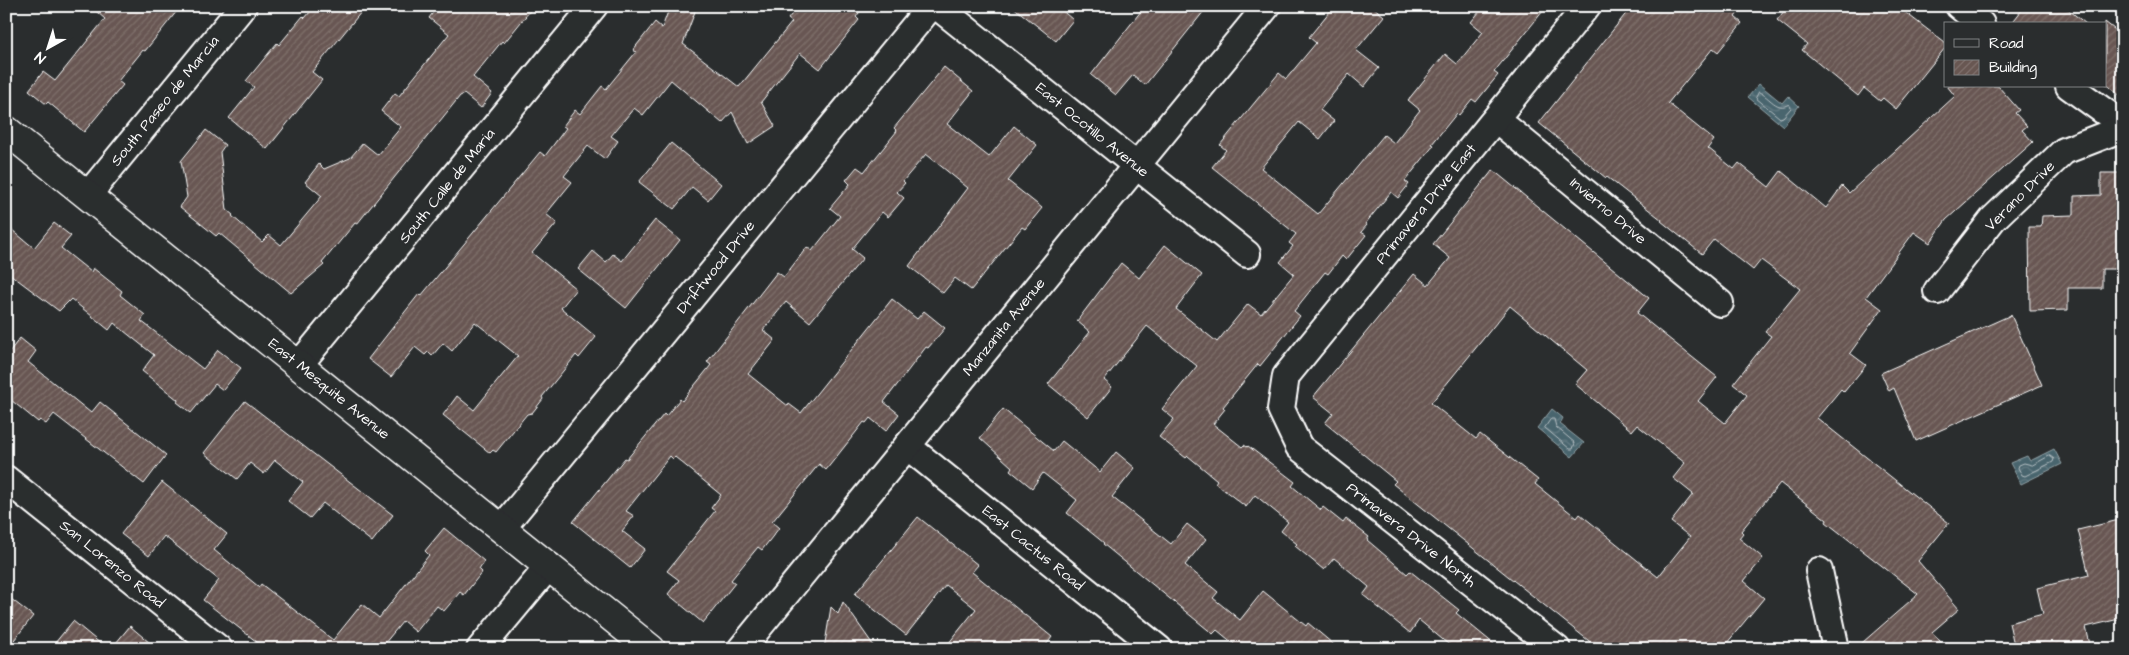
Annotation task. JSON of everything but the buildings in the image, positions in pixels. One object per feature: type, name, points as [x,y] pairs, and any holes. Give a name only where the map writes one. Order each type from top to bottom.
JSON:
[{"type":"street","name":"South Paseo de Marcia","points":[[88,195],[243,6]]},
{"type":"street","name":"South Calle de Maria","points":[[299,365],[594,6]]},
{"type":"street","name":"Driftwood Drive","points":[[502,528],[931,6]]},
{"type":"street","name":"East Ocotillo Avenue","points":[[937,6],[1247,254]]},
{"type":"street","name":"Manzanita Avenue","points":[[741,649],[1267,6]]},
{"type":"street","name":"Primavera Drive East","points":[[1281,409],[1286,376],[1587,6]]},
{"type":"street","points":[[1959,6],[1979,22]]},
{"type":"street","points":[[2071,88],[2123,126]]},
{"type":"street","name":"Invierno Drive","points":[[1496,119],[1720,303]]},
{"type":"street","name":"Verano Drive","points":[[1937,291],[1993,219],[2064,151],[2123,126]]},
{"type":"street","name":"East Mesquite Avenue","points":[[6,130],[651,649]]},
{"type":"street","name":"Primavera Drive North","points":[[1281,409],[1299,447],[1556,649]]},
{"type":"street","name":"East Cactus Road","points":[[907,446],[1159,649]]},
{"type":"street","name":"San Lorenzo Road","points":[[6,479],[219,649]]},
{"type":"street","points":[[480,649],[549,566]]},
{"type":"street","points":[[1818,571],[1836,649]]},
{"type":"water","points":[[1759,84],[1782,103],[1788,96],[1799,106],[1783,126],[1748,97]]},
{"type":"water","points":[[1552,409],[1563,418],[1560,424],[1584,443],[1572,457],[1537,428]]},
{"type":"water","points":[[2054,449],[2062,464],[2021,484],[2010,463],[2027,456],[2030,461]]}]
